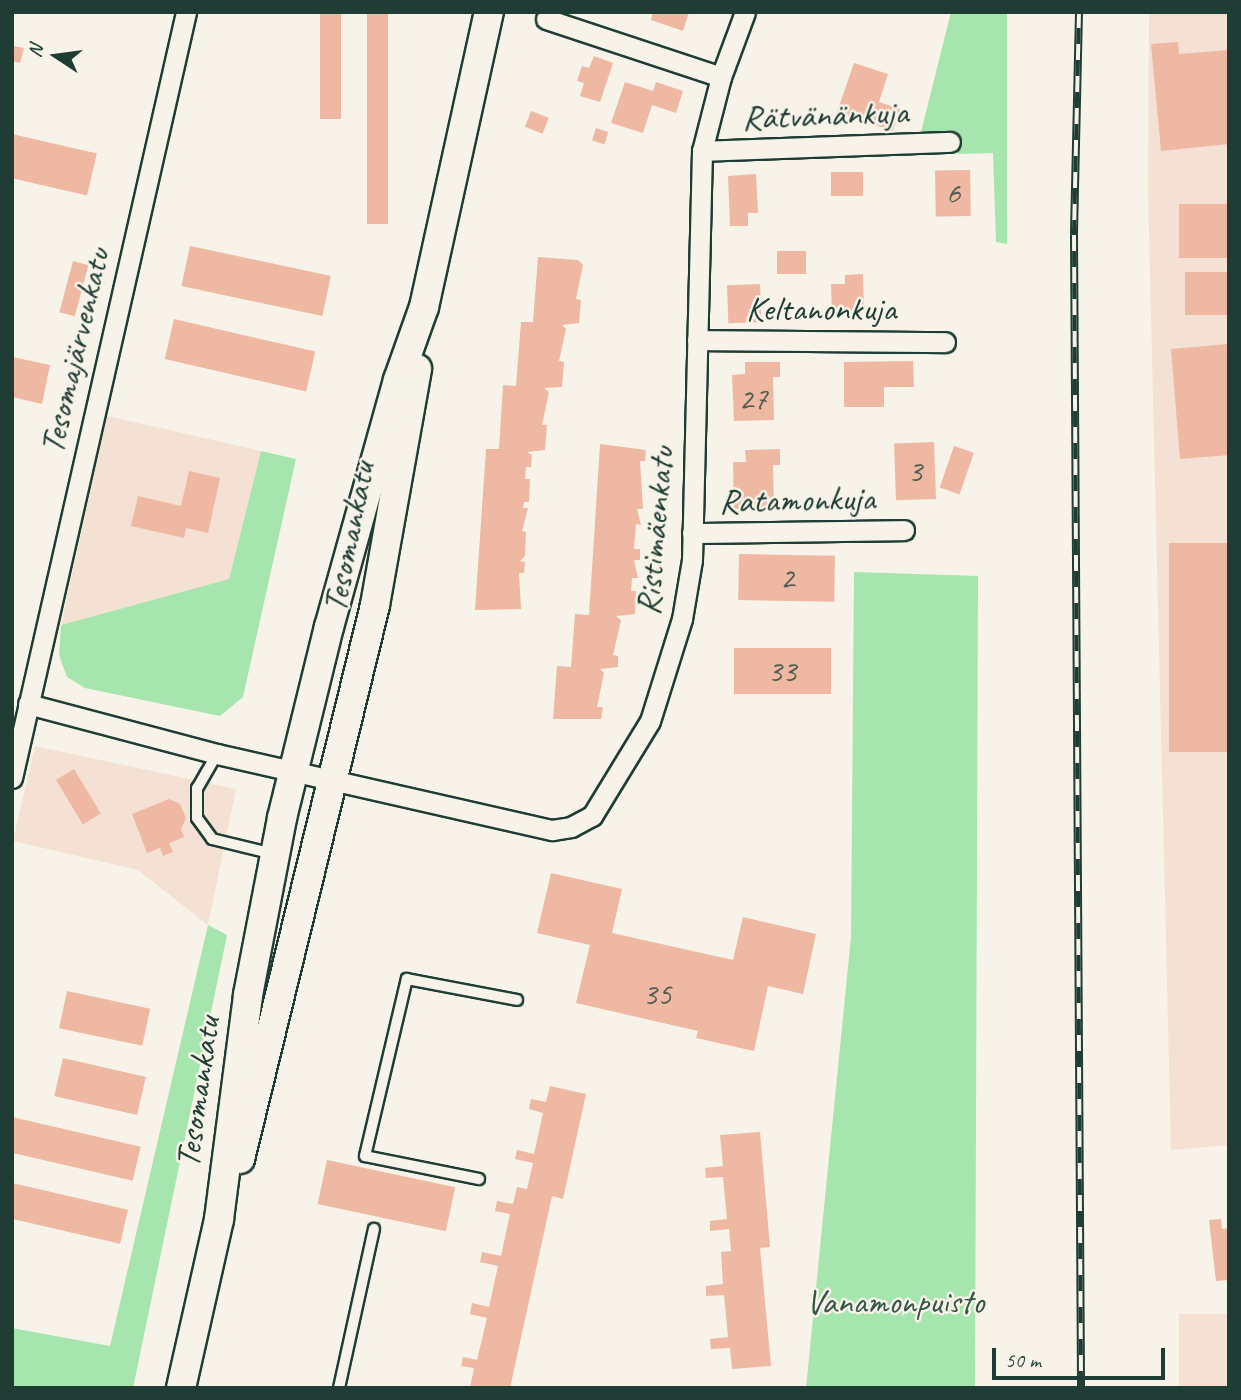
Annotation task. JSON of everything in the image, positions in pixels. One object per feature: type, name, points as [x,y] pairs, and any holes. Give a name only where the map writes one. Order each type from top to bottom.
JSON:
[{"type":"main road","name":"Tesomankatu","points":[[219,1219],[243,1150],[375,605],[416,376],[424,307],[489,12]]},
{"type":"main road","name":"Tesomankatu","points":[[181,1388],[219,1219],[248,995],[274,854],[391,406],[424,307]]},
{"type":"street","name":"Tesomajärvenkatu","points":[[12,778],[186,12]]},
{"type":"street","name":"Ristimäenkatu","points":[[335,779],[552,830],[571,827],[592,816],[650,721],[682,619],[692,533],[702,151],[722,77],[745,12]]},
{"type":"street","points":[[547,19],[722,77]]},
{"type":"street","name":"Rätvänänkuja","points":[[702,151],[950,142]]},
{"type":"street","name":"Keltanonkuja","points":[[697,340],[945,342]]},
{"type":"street","name":"Ratamonkuja","points":[[692,533],[904,530]]},
{"type":"street","points":[[28,704],[217,754],[335,779]]},
{"type":"lane","points":[[217,754],[197,788],[197,818],[212,839],[274,854]]},
{"type":"lane","points":[[478,1179],[365,1156],[407,979],[517,1000]]},
{"type":"lane","points":[[339,1388],[374,1228]]},
{"type":"shaded area","points":[[1139,12],[1229,12],[1229,1145],[1171,1150],[1148,191],[1149,14]]},
{"type":"shaded area","points":[[107,416],[261,451],[229,579],[61,625]]},
{"type":"shaded area","points":[[35,746],[236,789],[208,925],[138,870],[13,841]]},
{"type":"shaded area","points":[[1179,1314],[1229,1314],[1229,1388],[1179,1388]]},
{"type":"green space","points":[[951,12],[1007,12],[1007,244],[996,242],[993,153],[958,154],[956,134],[920,136]]},
{"type":"green space","points":[[261,451],[296,459],[243,697],[220,716],[85,688],[67,677],[59,655],[61,625],[229,579]]},
{"type":"green space","name":"Vanamonpuisto","points":[[854,572],[978,576],[975,1388],[806,1388],[851,937]]},
{"type":"green space","points":[[208,925],[227,935],[133,1388],[12,1388],[12,1328],[110,1346]]},
{"type":"building","points":[[320,12],[341,12],[341,119],[320,119]]},
{"type":"building","points":[[367,12],[388,12],[388,224],[367,224]]},
{"type":"building","points":[[653,12],[689,12],[683,31],[651,20]]},
{"type":"building","points":[[1178,42],[1179,54],[1229,50],[1229,144],[1161,151],[1151,44]]},
{"type":"building","points":[[12,46],[24,48],[20,63],[12,61]]},
{"type":"building","points":[[594,56],[613,63],[600,102],[580,96],[584,83],[577,81],[582,66],[589,68]]},
{"type":"building","points":[[854,63],[888,74],[879,102],[900,109],[893,131],[837,112]]},
{"type":"building","points":[[625,82],[653,91],[656,82],[683,91],[676,113],[652,105],[643,133],[611,123]]},
{"type":"building","points":[[531,111],[549,118],[543,134],[525,127]]},
{"type":"building","points":[[596,128],[608,132],[604,144],[592,140]]},
{"type":"building","points":[[12,134],[97,154],[87,195],[12,178]]},
{"type":"building","points":[[970,170],[971,216],[936,217],[935,171]]},
{"type":"building","points":[[831,172],[863,172],[863,196],[831,196]]},
{"type":"building","points":[[756,174],[758,213],[748,213],[748,226],[730,226],[728,176]]},
{"type":"building","points":[[1179,204],[1229,204],[1229,258],[1179,258]]},
{"type":"building","points":[[190,246],[331,276],[322,316],[181,286]]},
{"type":"building","points":[[777,251],[806,251],[806,274],[777,274]]},
{"type":"building","points":[[538,257],[578,260],[583,265],[576,299],[581,300],[579,323],[562,325],[566,329],[559,361],[564,362],[562,387],[544,388],[549,392],[542,425],[547,425],[545,450],[527,452],[532,455],[531,467],[526,467],[525,479],[530,479],[529,502],[524,502],[523,508],[528,508],[522,531],[526,532],[525,556],[520,561],[525,562],[524,573],[519,573],[521,609],[475,610],[486,449],[499,449],[503,385],[516,386],[521,322],[533,322]]},
{"type":"building","points":[[73,261],[88,265],[75,316],[59,312]]},
{"type":"building","points":[[1185,272],[1229,272],[1229,315],[1185,315]]},
{"type":"building","points":[[863,274],[864,312],[832,313],[831,284],[845,284],[845,275]]},
{"type":"building","points":[[760,284],[761,322],[728,323],[727,285]]},
{"type":"building","points":[[174,319],[315,352],[306,392],[165,359]]},
{"type":"building","points":[[1229,344],[1229,455],[1180,459],[1171,349]]},
{"type":"building","points":[[12,357],[50,365],[42,404],[12,397]]},
{"type":"building","points":[[913,361],[914,387],[884,387],[884,407],[844,407],[844,362]]},
{"type":"building","points":[[745,362],[780,362],[780,377],[773,377],[774,420],[734,421],[732,375],[745,374]]},
{"type":"building","points":[[934,442],[936,499],[896,500],[894,443]]},
{"type":"building","points":[[600,444],[646,450],[645,461],[640,461],[643,509],[637,509],[641,525],[636,524],[634,549],[640,549],[640,560],[634,560],[638,578],[632,578],[631,591],[636,591],[635,614],[616,616],[621,620],[613,655],[618,656],[618,667],[600,669],[604,673],[597,707],[603,707],[601,719],[553,719],[557,666],[571,667],[575,614],[589,615]]},
{"type":"building","points":[[954,446],[974,453],[960,494],[940,488]]},
{"type":"building","points":[[780,449],[780,465],[773,465],[774,508],[734,509],[733,462],[746,462],[745,450]]},
{"type":"building","points":[[189,471],[220,478],[208,533],[186,528],[184,538],[131,526],[138,496],[181,506]]},
{"type":"building","points":[[1169,543],[1229,543],[1229,752],[1169,752]]},
{"type":"building","points":[[739,554],[835,556],[834,602],[738,600]]},
{"type":"building","points":[[734,648],[831,648],[831,694],[734,694]]},
{"type":"building","points":[[74,769],[101,814],[83,824],[56,780]]},
{"type":"building","points":[[169,799],[180,804],[186,818],[181,829],[184,837],[169,843],[173,852],[163,856],[160,848],[147,853],[132,814]]},
{"type":"building","points":[[551,873],[622,889],[612,933],[733,960],[743,917],[816,934],[803,994],[768,986],[754,1051],[696,1038],[698,1031],[576,1003],[590,945],[537,933]]},
{"type":"building","points":[[67,991],[150,1009],[142,1046],[59,1028]]},
{"type":"building","points":[[63,1058],[146,1077],[137,1115],[54,1096]]},
{"type":"building","points":[[550,1086],[586,1094],[563,1199],[552,1196],[510,1388],[470,1388],[474,1368],[461,1366],[463,1357],[477,1360],[487,1318],[470,1314],[472,1303],[489,1307],[498,1266],[480,1262],[482,1252],[501,1256],[510,1214],[495,1211],[497,1201],[513,1204],[517,1187],[527,1189],[533,1163],[515,1159],[517,1150],[534,1154],[543,1113],[529,1109],[531,1099],[546,1102]]},
{"type":"building","points":[[12,1117],[141,1147],[133,1181],[12,1153]]},
{"type":"building","points":[[760,1132],[770,1247],[760,1248],[771,1366],[732,1369],[730,1348],[711,1349],[710,1339],[728,1337],[724,1295],[706,1296],[706,1286],[723,1284],[721,1252],[731,1251],[729,1229],[710,1231],[710,1221],[727,1219],[723,1177],[706,1178],[705,1168],[723,1166],[720,1135]]},
{"type":"building","points":[[327,1160],[455,1187],[446,1231],[318,1204]]},
{"type":"building","points":[[12,1183],[128,1210],[120,1244],[12,1219]]},
{"type":"building","points":[[1221,1219],[1222,1229],[1229,1228],[1229,1280],[1216,1281],[1209,1220]]},
{"type":"railway","points":[[1079,12],[1074,235],[1081,1388]]}]
